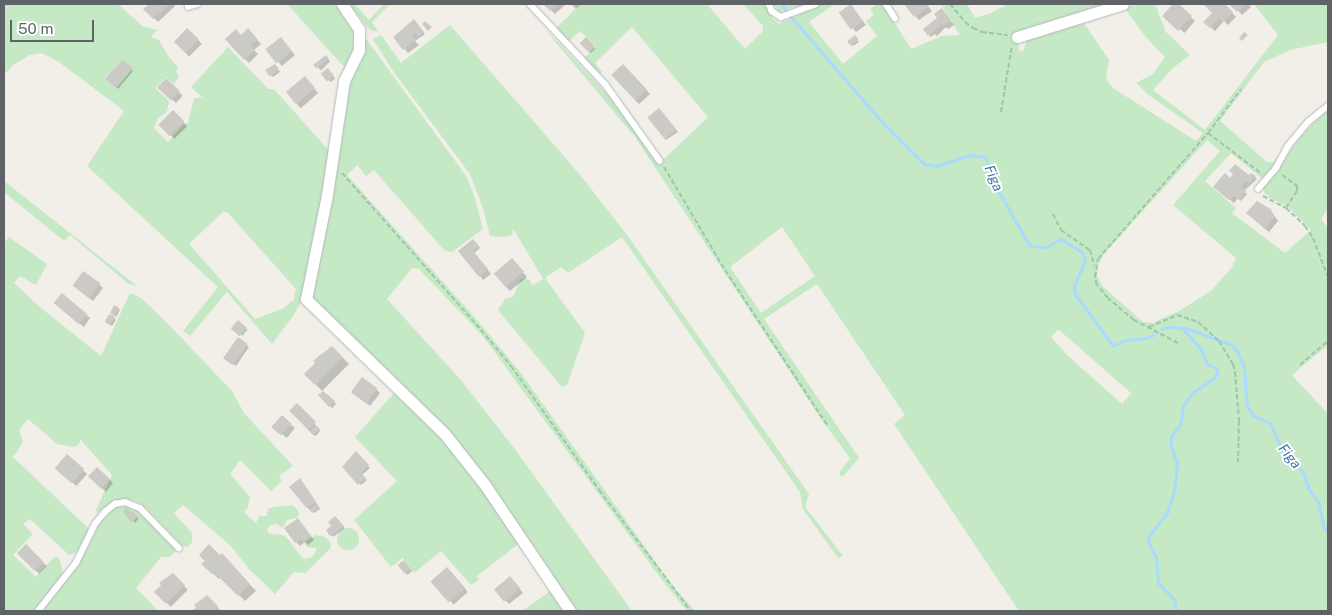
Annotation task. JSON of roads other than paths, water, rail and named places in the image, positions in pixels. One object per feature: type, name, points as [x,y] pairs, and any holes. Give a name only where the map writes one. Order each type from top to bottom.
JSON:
[{"type":"street","points":[[342,4],[359,29],[358,50],[344,81],[332,162],[306,299],[444,433],[485,485],[570,611]]},
{"type":"street","points":[[1017,38],[1123,4]]},
{"type":"lane","points":[[188,7],[198,4]]},
{"type":"lane","points":[[530,4],[606,85],[660,161]]},
{"type":"lane","points":[[769,4],[776,15],[784,17],[816,4]]},
{"type":"lane","points":[[886,4],[895,18]]},
{"type":"lane","points":[[1258,188],[1274,170],[1288,146],[1308,122],[1328,106]]},
{"type":"lane","points":[[38,611],[74,566],[94,524],[115,504],[125,502],[140,508],[179,548]]},
{"type":"waterway","name":"Figa","points":[[782,4],[786,11]]},
{"type":"waterway","name":"Figa","points":[[791,17],[881,121],[924,164],[936,166],[969,155],[985,157],[994,183],[1029,245],[1044,248],[1061,239],[1082,252],[1085,261],[1074,286],[1075,294],[1113,346],[1126,340],[1146,338],[1153,335]]},
{"type":"waterway","name":"Figa","points":[[1161,329],[1168,327],[1186,328],[1232,345],[1237,351],[1244,367],[1247,406],[1253,415],[1270,423],[1282,450],[1303,472],[1309,489],[1318,502],[1324,528],[1328,532]]},
{"type":"waterway","points":[[1176,611],[1174,599],[1158,583],[1156,557],[1149,544],[1148,537],[1167,513],[1174,492],[1177,464],[1171,445],[1171,436],[1180,425],[1183,406],[1192,393],[1214,378],[1217,373],[1216,368],[1207,364],[1201,349],[1182,328]]}]
